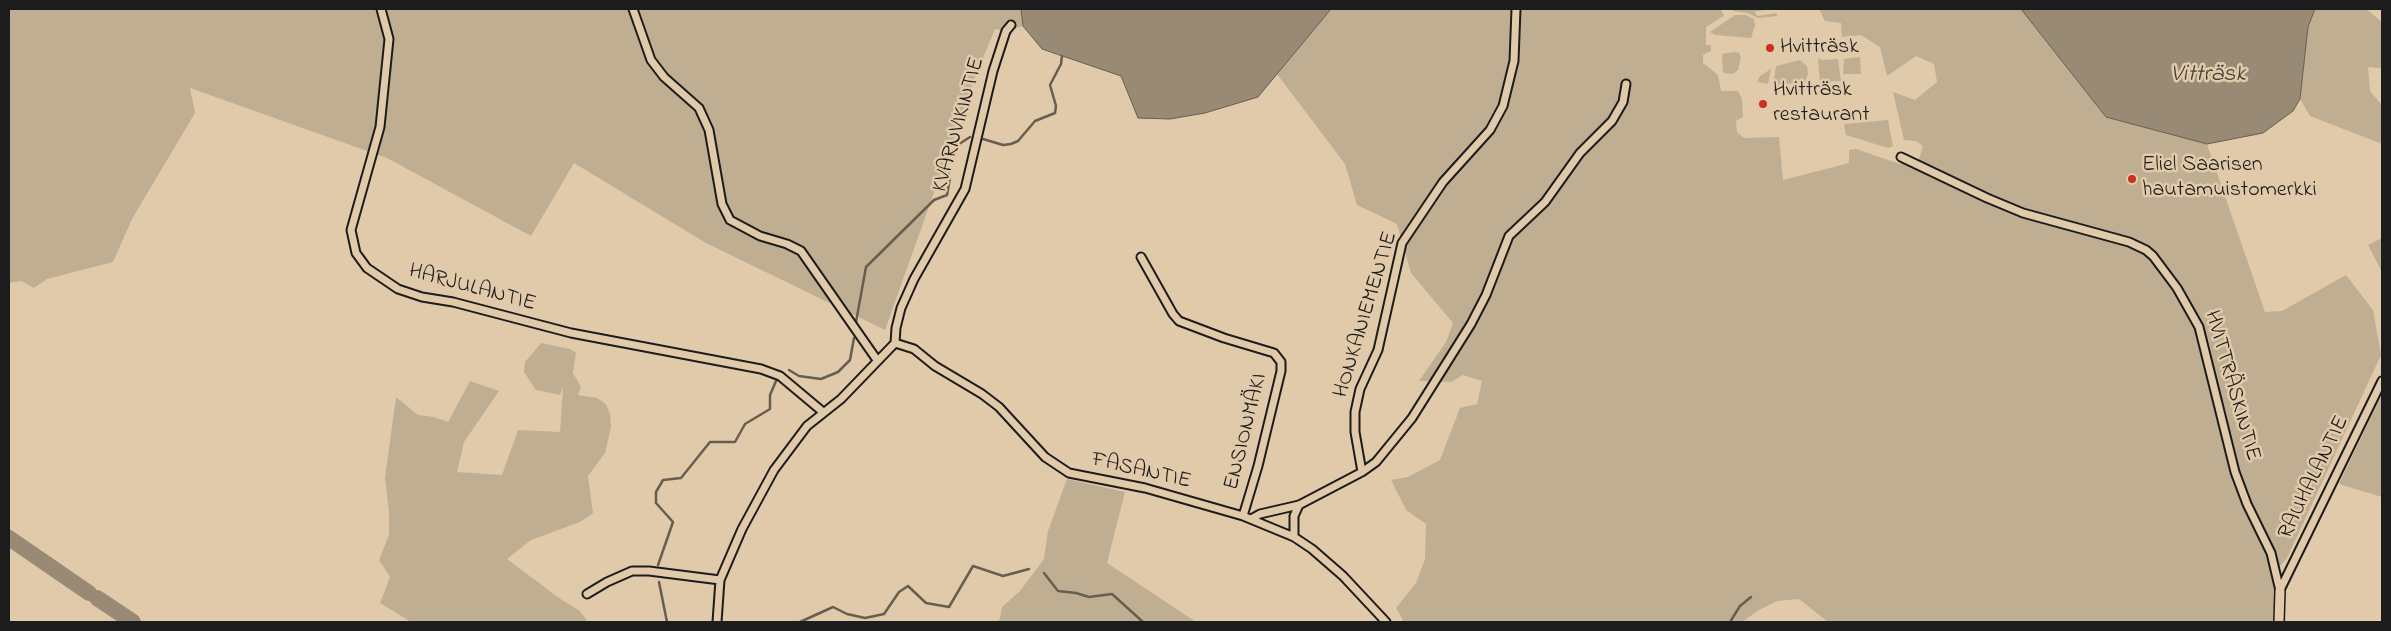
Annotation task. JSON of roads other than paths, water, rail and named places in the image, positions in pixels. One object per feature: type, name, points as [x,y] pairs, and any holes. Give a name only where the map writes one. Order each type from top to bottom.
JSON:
[{"type":"street","name":"HARJULANTIE","points":[[381,9],[389,39],[380,127],[351,230],[356,253],[367,268],[398,288],[422,297],[453,302],[571,333],[761,369],[780,376],[823,412]]},
{"type":"street","points":[[633,9],[651,60],[664,77],[699,108],[709,130],[722,204],[730,220],[760,236],[787,244],[801,251],[877,360]]},
{"type":"street","name":"HONKANIEMENTIE","points":[[1362,472],[1355,432],[1355,412],[1360,389],[1378,350],[1402,243],[1443,182],[1490,130],[1503,106],[1514,62],[1516,9]]},
{"type":"street","name":"KVARNVIKINTIE","points":[[895,343],[896,328],[901,308],[914,279],[965,189],[993,71],[1006,31],[1011,25]]},
{"type":"street","points":[[1251,519],[1260,514],[1299,505],[1362,472],[1376,462],[1412,418],[1471,324],[1486,296],[1509,236],[1545,202],[1580,154],[1612,122],[1623,102],[1626,84]]},
{"type":"street","name":"HVITTRÄSKINTIE","points":[[1901,157],[2023,213],[2129,242],[2146,250],[2153,256],[2177,288],[2199,327],[2235,472],[2247,504],[2271,553],[2280,591],[2279,622]]},
{"type":"street","name":"ENSIONMÄKI","points":[[1141,257],[1165,302],[1179,321],[1274,354],[1281,362],[1281,371],[1258,466],[1243,516]]},
{"type":"street","points":[[717,622],[720,580],[742,529],[774,470],[807,426],[841,399],[895,343]]},
{"type":"street","name":"FASANTIE","points":[[895,343],[914,349],[935,366],[1000,407],[1026,438],[1059,468],[1069,473],[1146,488],[1243,516],[1294,537],[1312,549],[1343,576],[1386,622]]},
{"type":"street","name":"RAUHALANTIE","points":[[2280,591],[2382,381]]},
{"type":"street","points":[[1294,537],[1294,516],[1299,505]]},
{"type":"street","points":[[587,594],[607,582],[632,571],[649,571],[720,580]]},
{"type":"water","points":[[1021,9],[1331,9],[1258,97],[1205,113],[1170,119],[1138,118],[1121,76],[1042,49],[1023,26]]},
{"type":"water","name":"Vitträsk","points":[[2021,9],[2315,9],[2308,27],[2300,99],[2293,111],[2263,133],[2207,144],[2106,117]]},
{"type":"waterway","points":[[983,139],[1003,145],[1011,144],[1018,141],[1035,121],[1055,113],[1056,106],[1050,85],[1061,64],[1062,56]]},
{"type":"waterway","points":[[856,322],[866,267],[934,200],[947,195],[950,178],[946,166],[948,157],[959,144],[970,137]]},
{"type":"waterway","points":[[789,370],[799,376],[821,379],[838,372],[850,360],[854,338]]},
{"type":"waterway","points":[[658,565],[673,522],[656,503],[656,492],[663,480],[681,478],[710,442],[735,442],[745,424],[770,409],[770,395],[776,381]]},
{"type":"waterway","points":[[9,538],[89,593]]},
{"type":"waterway","points":[[800,622],[833,607],[847,614],[865,618],[884,614],[899,592],[908,586],[926,603],[949,607],[973,566],[1003,576],[1029,569]]},
{"type":"waterway","points":[[1044,573],[1058,591],[1089,597],[1112,594],[1143,622]]},
{"type":"waterway","points":[[659,582],[667,622]]},
{"type":"waterway","points":[[1730,622],[1740,606],[1751,597]]},
{"type":"waterway","points":[[97,598],[133,622]]},
{"type":"place","name":"Hvitträsk","points":[[1770,48]]},
{"type":"place","name":"Hvitträsk restaurant","points":[[1763,104]]},
{"type":"place","name":"Eliel Saarisen hautamuistomerkki","points":[[2132,179]]}]
